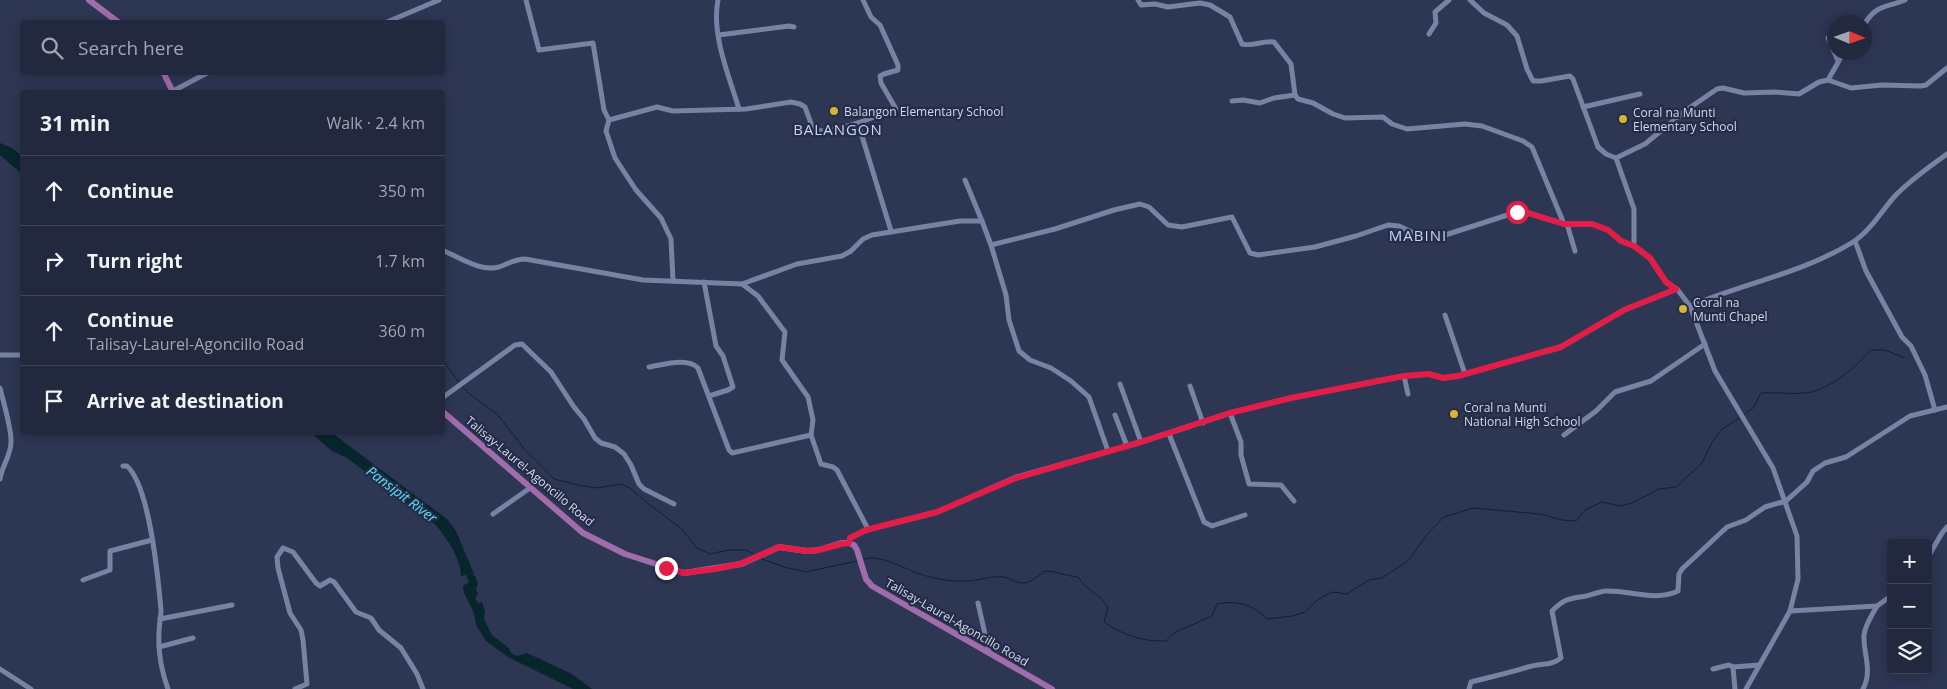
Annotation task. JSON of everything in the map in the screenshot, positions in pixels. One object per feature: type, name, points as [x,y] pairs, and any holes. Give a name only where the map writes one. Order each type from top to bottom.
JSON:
[{"type":"main road","points":[[90,0],[115,20]]},
{"type":"main road","points":[[164,75],[172,90]]},
{"type":"main road","name":"Talisay-Laurel-Agoncillo Road","points":[[445,414],[583,534],[625,554],[684,573],[740,564],[779,547],[807,551],[849,543],[854,545],[859,554],[866,579],[872,586],[1052,689]]},
{"type":"street","points":[[392,20],[439,0]]},
{"type":"street","points":[[526,0],[539,50],[593,43],[604,110],[608,120],[606,131],[615,158],[636,190],[662,218],[671,238],[673,281]]},
{"type":"street","points":[[718,0],[716,19],[719,35],[725,63],[739,109]]},
{"type":"street","points":[[608,120],[657,107],[673,111],[739,109],[791,102],[800,104],[805,108],[811,126],[816,131],[826,132],[896,109],[881,83],[880,76],[898,70],[898,65],[880,25],[871,17],[863,0]]},
{"type":"street","points":[[1138,0],[1141,5],[1155,4],[1168,7],[1206,3],[1230,18],[1242,44],[1274,42],[1290,64],[1295,95],[1298,99],[1313,103],[1332,114],[1345,118],[1383,117],[1392,124],[1407,129],[1472,124],[1523,141],[1532,147],[1575,251]]},
{"type":"street","points":[[1429,34],[1436,23],[1435,12],[1449,0]]},
{"type":"street","points":[[1470,0],[1484,13],[1506,25],[1517,36],[1532,81],[1570,76],[1573,79],[1598,147],[1606,154],[1616,158],[1645,144],[1685,111],[1717,89],[1724,88],[1744,93],[1774,92],[1799,94],[1819,82],[1828,80],[1851,88],[1882,85],[1921,86],[1926,85],[1947,68]]},
{"type":"street","points":[[1870,15],[1886,5],[1905,0]]},
{"type":"street","points":[[719,35],[789,26],[794,27]]},
{"type":"street","points":[[1828,80],[1838,62]]},
{"type":"street","points":[[177,90],[204,75]]},
{"type":"street","points":[[1584,107],[1640,94]]},
{"type":"street","points":[[1232,101],[1260,103],[1274,98],[1295,95]]},
{"type":"street","points":[[858,123],[891,231]]},
{"type":"street","points":[[1690,306],[1821,260],[1855,241],[1867,230],[1894,197],[1916,177],[1947,154]]},
{"type":"street","points":[[1616,158],[1634,209],[1634,246]]},
{"type":"street","points":[[965,180],[991,245],[1006,295],[1009,320],[1019,351],[1030,360],[1051,368],[1071,381],[1089,397],[1108,452]]},
{"type":"street","points":[[991,245],[1055,229],[1114,210],[1140,204],[1149,207],[1168,225],[1182,227],[1232,217],[1250,253],[1258,255],[1315,247],[1388,225],[1399,226],[1424,238],[1442,236],[1517,212],[1528,213],[1565,224],[1592,224],[1608,230],[1621,241],[1634,246],[1650,258],[1666,282],[1676,289],[1690,306],[1715,371],[1773,468],[1797,536],[1798,579],[1790,611],[1746,689]]},
{"type":"street","points":[[445,251],[486,268],[498,267],[518,259],[525,259],[643,280],[742,284],[796,264],[842,256],[851,251],[863,239],[872,235],[960,221],[982,222]]},
{"type":"street","points":[[1855,241],[1866,272],[1902,337],[1911,346],[1926,375],[1935,410]]},
{"type":"street","points":[[704,282],[716,346],[723,356],[733,387],[709,396]]},
{"type":"street","points":[[742,284],[758,296],[786,332],[782,360],[808,397],[813,420],[811,435],[820,464],[837,470],[868,529]]},
{"type":"street","points":[[849,543],[850,538],[868,529],[937,512],[1016,478],[1169,434],[1230,413],[1291,398],[1404,376],[1429,374],[1443,378],[1465,374],[1561,347],[1624,310],[1676,289]]},
{"type":"street","points":[[1445,315],[1465,374]]},
{"type":"street","points":[[445,396],[515,345],[522,344],[551,372],[595,438],[601,443],[615,447],[624,454],[639,484],[644,489],[674,504]]},
{"type":"street","points":[[1564,435],[1596,411],[1615,392],[1651,381],[1705,344]]},
{"type":"street","points":[[0,355],[20,355]]},
{"type":"street","points":[[649,368],[685,362],[694,364],[698,368],[729,450],[732,453],[811,435]]},
{"type":"street","points":[[1404,376],[1408,394]]},
{"type":"street","points":[[1120,384],[1141,442]]},
{"type":"street","points":[[1190,386],[1204,423]]},
{"type":"street","points":[[0,388],[11,442],[0,479]]},
{"type":"street","points":[[1470,689],[1471,682],[1518,671],[1529,666],[1556,662],[1561,658],[1552,611],[1562,601],[1572,597],[1586,596],[1604,591],[1660,596],[1678,591],[1679,574],[1682,569],[1726,527],[1746,520],[1764,507],[1786,501],[1807,482],[1813,471],[1825,463],[1846,457],[1910,416],[1947,407]]},
{"type":"street","points":[[1230,413],[1241,442],[1241,455],[1249,484],[1281,486],[1294,501]]},
{"type":"street","points":[[1115,415],[1127,446]]},
{"type":"street","points":[[1169,434],[1204,522],[1212,526],[1245,515]]},
{"type":"street","points":[[123,466],[127,466],[137,478],[152,540],[160,619],[159,647],[161,665],[168,689]]},
{"type":"street","points":[[493,514],[530,488]]},
{"type":"street","points":[[1932,550],[1947,527]]},
{"type":"street","points":[[83,580],[110,570],[110,551],[152,540]]},
{"type":"street","points":[[295,689],[307,684],[307,673],[301,630],[290,613],[278,568],[277,557],[284,548],[293,552],[320,586],[330,580],[334,582],[356,612],[371,618],[379,630],[401,648],[423,689]]},
{"type":"street","points":[[1863,689],[1867,681],[1868,670],[1864,633],[1877,606],[1887,599]]},
{"type":"street","points":[[978,603],[988,652]]},
{"type":"street","points":[[160,619],[232,605]]},
{"type":"street","points":[[1790,611],[1877,606]]},
{"type":"street","points":[[159,647],[193,638]]},
{"type":"street","points":[[1713,670],[1729,665],[1733,667],[1759,665]]},
{"type":"street","points":[[1733,667],[1736,689]]},
{"type":"street","points":[[0,669],[31,689]]},
{"type":"water","points":[[0,143],[12,148],[20,154],[20,172],[0,155]]},
{"type":"water","name":"Pansipit River","points":[[313,435],[335,435],[447,519],[456,531],[474,574],[473,576],[475,576],[478,584],[476,589],[478,594],[475,599],[478,603],[482,602],[485,612],[484,619],[492,635],[509,648],[511,653],[517,656],[527,653],[572,674],[592,689],[573,689],[508,657],[486,641],[476,625],[474,613],[464,593],[463,586],[469,582],[466,575],[461,576],[459,562],[449,543],[436,525],[347,458],[332,451]]},
{"type":"waterway","points":[[1744,415],[1753,408],[1761,393],[1806,393],[1827,386],[1852,369],[1870,350],[1885,350],[1904,358]]},
{"type":"waterway","points":[[445,363],[460,384]]},
{"type":"waterway","points":[[463,387],[498,415],[525,450],[554,479],[597,488],[621,484],[630,488],[682,529],[697,548],[710,554],[728,550],[746,550],[754,554]]},
{"type":"waterway","points":[[864,559],[882,559],[925,576],[954,581],[1005,577],[1024,583],[1045,571],[1078,577],[1108,607],[1104,622],[1118,631],[1134,637],[1166,641],[1174,633],[1212,616],[1217,604],[1244,604],[1256,610],[1267,619],[1293,616],[1305,612],[1319,599],[1332,592],[1347,594],[1369,580],[1382,578],[1408,561],[1429,532],[1444,517],[1473,508],[1540,514],[1562,520],[1576,521],[1585,510],[1602,502],[1620,506],[1632,503],[1659,489],[1676,487],[1702,463],[1712,442],[1721,430],[1739,418]]},
{"type":"waterway","points":[[762,559],[806,572],[857,561]]},
{"type":"place","name":"Balangon Elementary School","points":[[834,111]]},
{"type":"place","name":"Coral na Munti Elementary School","points":[[1623,119]]},
{"type":"place","name":"Coral na Munti Chapel","points":[[1683,309]]},
{"type":"place","name":"Coral na Munti National High School","points":[[1454,414]]},
{"type":"district","name":"BALANGON","points":[[838,129]]},
{"type":"district","name":"MABINI","points":[[1418,235]]},
{"type":"route","points":[[666,568],[684,573],[715,569],[740,564],[779,547],[807,551],[849,543],[850,538],[866,530],[937,512],[1016,478],[1204,423],[1230,413],[1291,398],[1404,376],[1429,374],[1443,378],[1458,376],[1561,347],[1624,310],[1676,289],[1666,282],[1650,258],[1634,246],[1621,241],[1608,230],[1592,224],[1564,224],[1528,213],[1517,212]]}]
